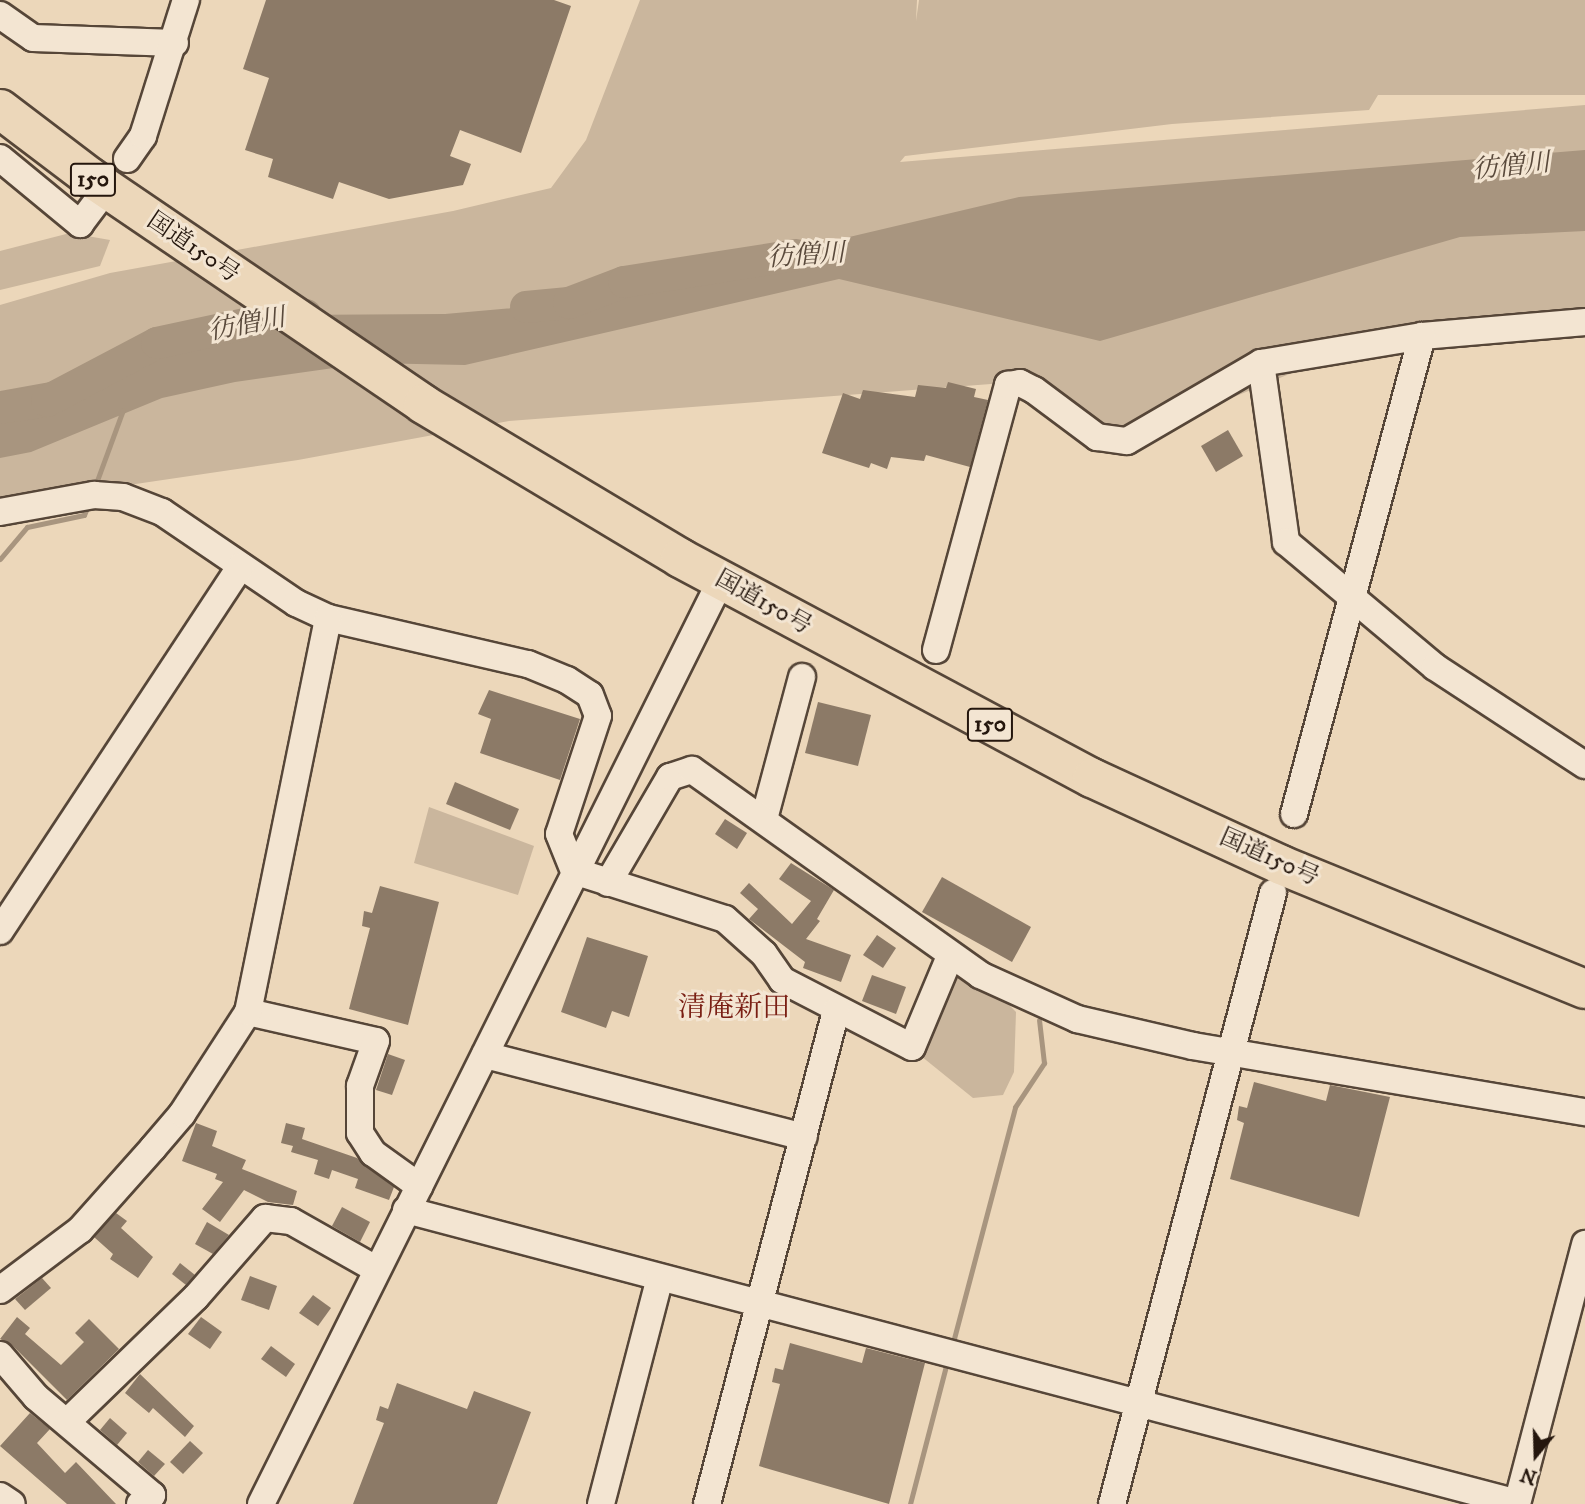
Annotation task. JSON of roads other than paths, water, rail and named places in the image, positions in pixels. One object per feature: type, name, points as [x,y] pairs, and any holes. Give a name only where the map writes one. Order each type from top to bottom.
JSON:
[{"type":"highway","name":"国道150号","points":[[0,109],[189,246],[423,404],[721,580],[1092,778],[1281,865],[1585,989]]},
{"type":"street","points":[[127,159],[144,136],[175,43],[186,0]]},
{"type":"street","points":[[0,15],[33,38],[175,43]]},
{"type":"street","points":[[0,158],[80,224],[95,204]]},
{"type":"street","points":[[936,650],[1008,385],[1020,383],[1034,390],[1097,437],[1127,441],[1261,363],[1422,336],[1585,322]]},
{"type":"street","points":[[1294,814],[1422,336]]},
{"type":"street","points":[[1261,363],[1286,542],[1353,594],[1435,667],[1585,765]]},
{"type":"street","points":[[0,512],[94,495],[123,497],[162,512],[296,603],[328,618],[370,631],[528,664],[590,695],[598,716],[559,834],[574,871],[725,919],[764,954],[782,980],[836,1011],[912,1047],[950,956]]},
{"type":"street","points":[[0,931],[241,566]]},
{"type":"street","points":[[261,1504],[721,580]]},
{"type":"street","points":[[0,1290],[79,1230],[119,1186],[182,1114],[248,1013],[328,618]]},
{"type":"street","points":[[764,819],[802,677]]},
{"type":"street","points":[[608,883],[670,777],[692,769],[950,956],[1026,999],[1077,1019],[1230,1052],[1585,1112]]},
{"type":"street","points":[[1112,1504],[1273,893]]},
{"type":"street","points":[[707,1504],[836,1011]]},
{"type":"street","points":[[248,1013],[376,1041],[360,1086],[360,1133],[373,1153],[419,1186]]},
{"type":"street","points":[[485,1055],[804,1137]]},
{"type":"street","points":[[406,1210],[1517,1504],[1585,1244]]},
{"type":"street","points":[[68,1421],[196,1297],[265,1218],[291,1221],[376,1269]]},
{"type":"street","points":[[601,1504],[660,1278]]},
{"type":"street","points":[[0,1355],[36,1397],[68,1421],[152,1495],[140,1504]]},
{"type":"street","points":[[0,1496],[12,1504]]},
{"type":"water","points":[[1585,150],[1585,231],[1460,237],[1100,341],[839,279],[465,365],[369,363],[235,382],[162,398],[31,452],[0,458],[0,391],[100,373],[286,315],[445,314],[569,303],[1019,197]]},
{"type":"waterway","name":"彷僧川","points":[[526,307],[569,303],[624,282],[796,255]]},
{"type":"waterway","name":"彷僧川","points":[[0,408],[47,401],[157,343],[286,315],[306,315]]},
{"type":"waterway","points":[[137,367],[143,350]]},
{"type":"waterway","points":[[95,486],[123,410]]},
{"type":"waterway","points":[[0,559],[27,527],[84,515],[88,505]]},
{"type":"waterway","points":[[952,1346],[1015,1107],[1044,1063],[1039,1020]]},
{"type":"waterway","points":[[910,1504],[947,1362]]},
{"type":"district","name":"清庵新田","points":[[734,1008]]}]
